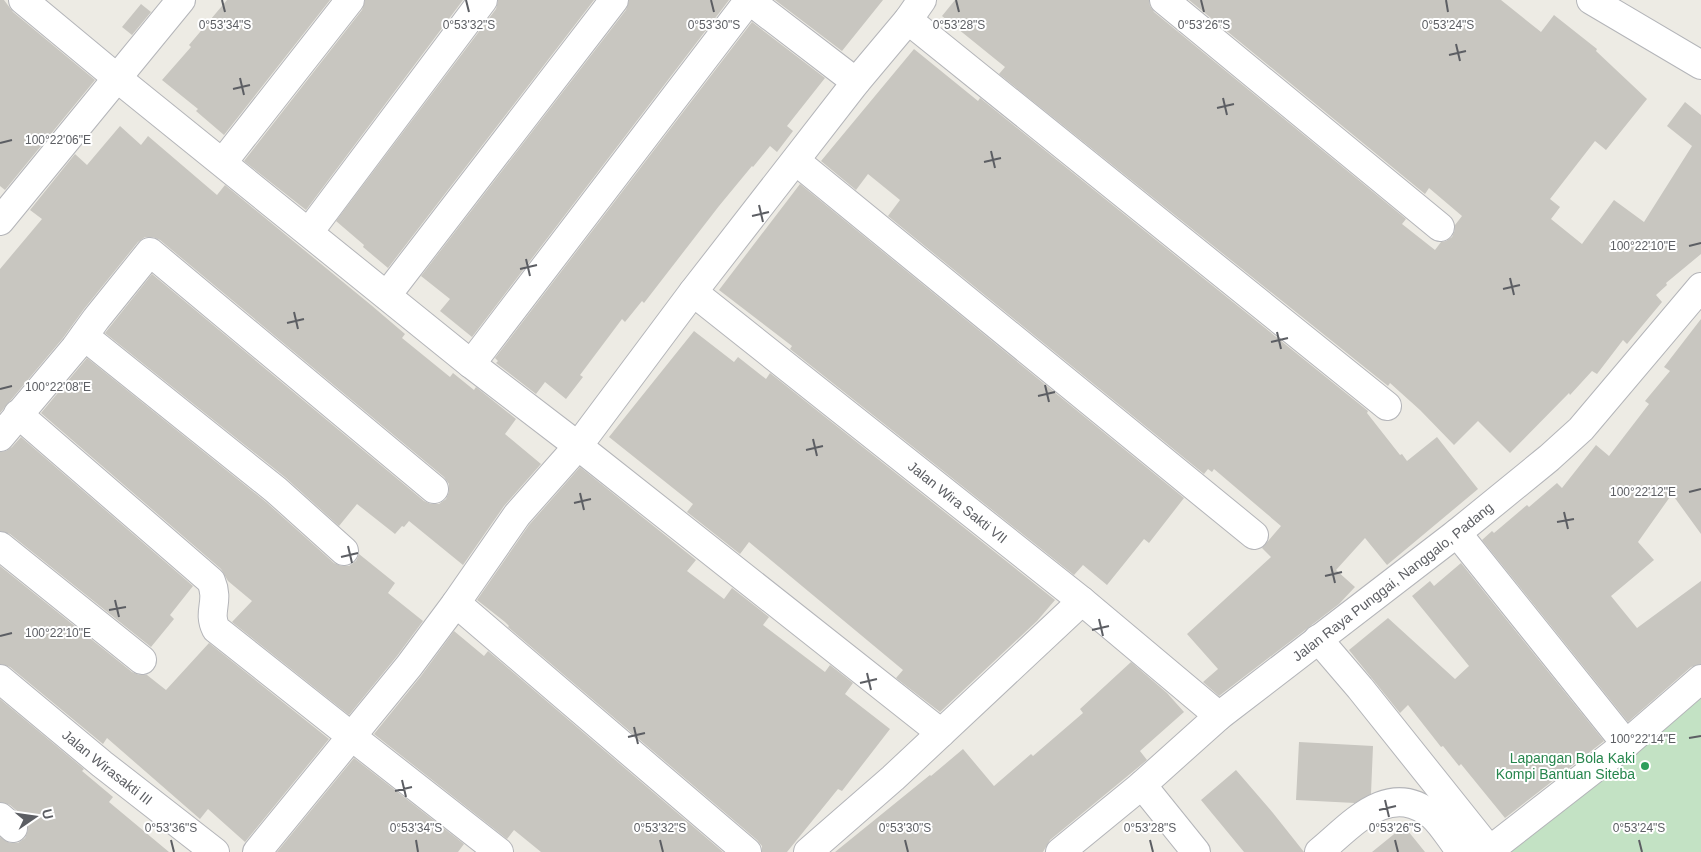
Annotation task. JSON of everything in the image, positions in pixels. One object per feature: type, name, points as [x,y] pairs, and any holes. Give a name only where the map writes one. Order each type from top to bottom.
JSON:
[{"type":"street","points":[[23,0],[471,364],[578,446],[941,733]]},
{"type":"street","points":[[0,221],[181,0]]},
{"type":"street","points":[[223,162],[350,0]]},
{"type":"street","points":[[309,232],[483,0]]},
{"type":"street","points":[[387,295],[614,0]]},
{"type":"street","points":[[471,364],[749,0],[856,82]]},
{"type":"street","points":[[1164,0],[1440,227]]},
{"type":"street","points":[[1590,0],[1701,65]]},
{"type":"street","points":[[257,852],[409,666],[456,603],[517,515],[578,446],[693,292],[856,82],[915,10],[1387,406]]},
{"type":"street","points":[[796,161],[1254,535]]},
{"type":"street","points":[[0,437],[84,336],[150,252],[434,490]]},
{"type":"street","name":"Jalan Raya Punggai, Nanggalo, Padang","points":[[1060,852],[1142,785],[1219,716],[1457,533],[1549,458],[1581,429],[1700,290]]},
{"type":"street","name":"Jalan Wira Sakti VII","points":[[693,292],[1082,601],[1219,716]]},
{"type":"street","points":[[84,336],[276,490],[344,551]]},
{"type":"street","points":[[18,414],[211,581],[215,590],[212,618],[216,628],[499,852]]},
{"type":"street","points":[[1457,533],[1626,744]]},
{"type":"street","points":[[0,546],[142,660]]},
{"type":"street","points":[[808,852],[941,733],[1082,601]]},
{"type":"street","points":[[456,603],[747,852]]},
{"type":"street","points":[[1318,639],[1360,688],[1491,851],[1626,744],[1701,680]]},
{"type":"street","name":"Jalan Wirasakti III","points":[[0,679],[102,764],[215,852]]},
{"type":"street","points":[[1142,785],[1196,852]]},
{"type":"street","points":[[1319,852],[1373,808],[1386,803],[1401,802],[1417,805],[1434,817],[1461,852]]},
{"type":"green space","name":"Lapangan Bola Kaki Kompi Bantuan Siteba","points":[[1701,681],[1701,852],[1478,852]]},
{"type":"building","points":[[0,0],[4,0],[13,12],[95,80],[5,190],[0,186]]},
{"type":"building","points":[[227,0],[330,0],[224,135],[196,111],[198,109],[162,80],[191,47],[189,45]]},
{"type":"building","points":[[365,0],[463,0],[306,210],[244,161],[362,10]]},
{"type":"building","points":[[498,0],[594,0],[388,268],[336,221],[496,9]]},
{"type":"building","points":[[629,0],[729,0],[472,337],[440,311],[450,299],[421,276],[626,10]]},
{"type":"building","points":[[775,0],[883,0],[842,51]]},
{"type":"building","points":[[955,0],[1149,0],[1154,12],[1406,219],[1402,224],[1435,250],[1441,242],[1452,237],[1455,225],[1462,216],[1429,188],[1425,194],[1189,0],[1501,0],[1541,32],[1554,15],[1597,49],[1596,51],[1647,99],[1606,150],[1595,141],[1550,199],[1560,207],[1551,219],[1582,244],[1614,200],[1644,222],[1692,146],[1667,126],[1685,102],[1701,115],[1701,254],[1666,283],[1667,285],[1656,295],[1662,302],[1627,344],[1623,340],[1597,374],[1592,371],[1510,453],[1478,421],[1454,445],[1390,383],[1388,386],[999,74],[1005,67],[942,16]]},
{"type":"building","points":[[141,4],[151,12],[132,35],[122,27]]},
{"type":"building","points":[[752,22],[825,78],[787,126],[793,131],[777,152],[770,146],[752,166],[644,303],[642,301],[625,322],[622,319],[580,375],[583,377],[566,399],[545,382],[536,394],[496,363],[498,361],[495,358]]},
{"type":"building","points":[[914,49],[978,101],[980,98],[1368,411],[1367,413],[1400,455],[1402,454],[1407,461],[1437,437],[1478,489],[1387,565],[1365,538],[1336,570],[1355,587],[1339,604],[1219,696],[1203,682],[1218,669],[1187,634],[1271,557],[1262,548],[1281,526],[1214,469],[1212,472],[1208,469],[1204,474],[888,216],[900,200],[868,174],[856,190],[821,161]]},
{"type":"building","points":[[120,126],[141,145],[148,136],[217,195],[225,185],[405,334],[402,338],[450,377],[453,373],[474,390],[476,387],[516,419],[505,434],[541,464],[504,506],[463,565],[409,521],[395,534],[357,504],[339,526],[286,478],[105,333],[152,274],[424,501],[431,504],[439,504],[446,499],[449,492],[449,484],[444,477],[160,240],[153,237],[145,237],[138,242],[63,338],[0,413],[0,269],[42,219],[30,210],[75,154],[87,165]]},
{"type":"building","points":[[800,184],[1184,498],[1149,543],[1144,539],[1107,585],[1083,565],[1074,575],[790,349],[792,346],[719,290]]},
{"type":"building","points":[[1701,319],[1701,534],[1672,494],[1638,542],[1654,560],[1611,596],[1637,628],[1701,581],[1701,664],[1691,667],[1628,722],[1482,540],[1492,531],[1494,533],[1527,505],[1529,507],[1557,483],[1562,488],[1596,445],[1609,456],[1649,404],[1645,401],[1670,371],[1664,367]]},
{"type":"building","points":[[694,331],[734,362],[738,357],[766,379],[770,373],[1055,600],[1037,621],[940,712],[896,678],[903,670],[749,542],[740,554],[687,512],[693,504],[609,437]]},
{"type":"building","points":[[87,358],[266,502],[334,563],[341,566],[349,566],[356,561],[359,554],[395,583],[388,593],[423,621],[349,715],[232,622],[252,601],[228,581],[221,569],[41,413]]},
{"type":"building","points":[[21,437],[193,586],[170,615],[174,619],[151,647],[10,534],[0,531],[0,452],[12,447]]},
{"type":"building","points":[[580,467],[696,560],[687,571],[724,599],[732,588],[769,617],[763,625],[825,672],[830,665],[853,683],[845,694],[890,729],[842,791],[838,789],[787,852],[762,852],[762,846],[757,840],[508,627],[505,622],[477,600],[529,525]]},
{"type":"building","points":[[1461,563],[1604,741],[1505,818],[1461,764],[1459,766],[1443,746],[1441,747],[1408,705],[1400,713],[1349,650],[1388,618],[1455,679],[1469,666],[1412,596],[1430,581],[1434,586]]},
{"type":"building","points":[[0,566],[132,672],[139,675],[147,675],[166,690],[209,643],[329,739],[245,842],[208,809],[200,819],[107,738],[103,744],[10,667],[0,664]]},
{"type":"building","points":[[454,631],[484,656],[488,651],[723,852],[541,852],[514,830],[507,839],[374,734],[421,676]]},
{"type":"building","points":[[1131,662],[1167,693],[1184,712],[1140,751],[1147,760],[1050,840],[1043,852],[835,852],[963,749],[994,786],[1031,754],[1033,756],[1083,713],[1080,709]]},
{"type":"building","points":[[0,699],[84,769],[82,771],[113,797],[109,802],[169,852],[0,852],[0,837],[10,843],[18,843],[25,838],[28,830],[27,822],[23,816],[10,805],[0,802]]},
{"type":"building","points":[[1299,742],[1373,746],[1371,794],[1355,803],[1296,800]]},
{"type":"building","points":[[354,758],[464,844],[458,852],[277,852]]},
{"type":"building","points":[[1236,770],[1304,852],[1244,852],[1201,800]]},
{"type":"building","points":[[1404,826],[1425,852],[1372,852]]},
{"type":"place","name":"Lapangan Bola Kaki Kompi Bantuan Siteba","points":[[1645,766]]}]
